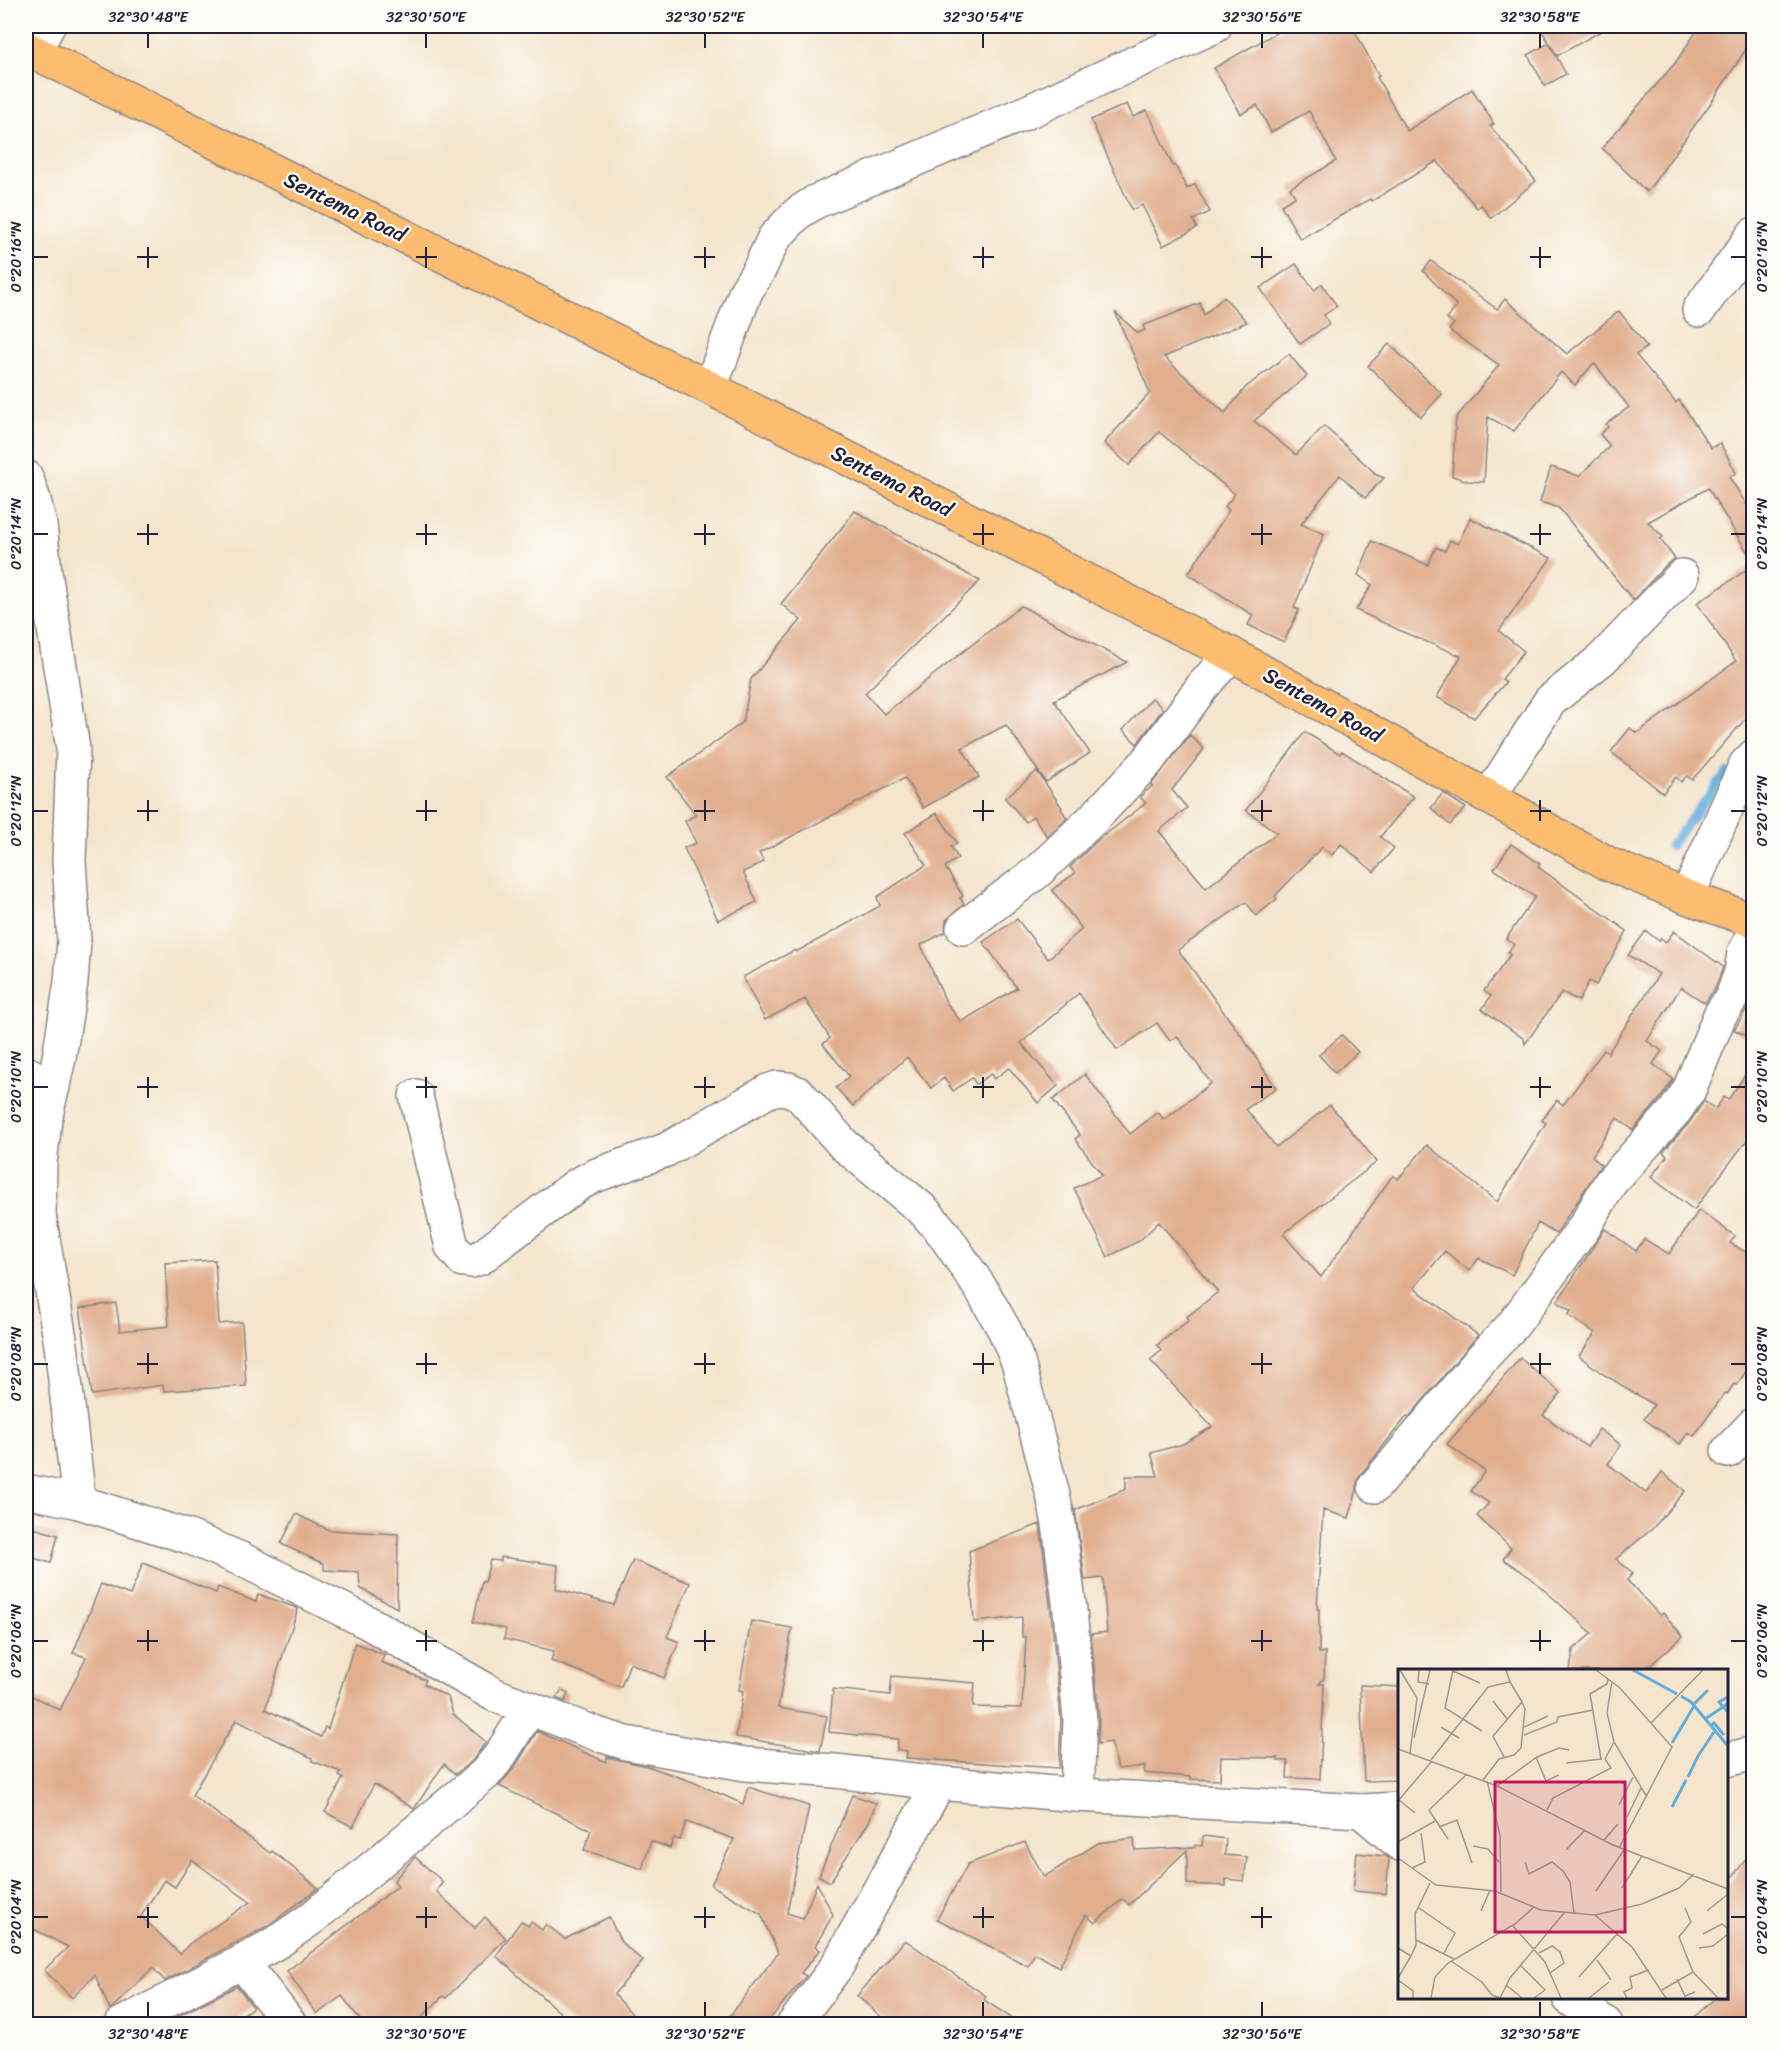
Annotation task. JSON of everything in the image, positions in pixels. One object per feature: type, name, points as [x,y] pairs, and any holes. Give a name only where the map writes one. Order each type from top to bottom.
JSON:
[{"type":"main road","name":"Sentema Road","points":[[36,42],[1231,654],[1609,864],[1687,897],[1754,921]]},
{"type":"street","points":[[710,388],[746,291],[774,238],[798,213],[825,198],[1027,112],[1215,26]]},
{"type":"street","points":[[1699,310],[1754,234]]},
{"type":"street","points":[[26,477],[40,525],[45,573],[73,749],[69,861],[74,941],[71,982],[39,1080],[45,1120],[40,1164],[39,1215],[61,1345],[80,1502]]},
{"type":"street","points":[[1489,797],[1550,701],[1602,659],[1682,576]]},
{"type":"street","points":[[963,927],[1037,872],[1094,818],[1147,762],[1202,687],[1231,654]]},
{"type":"street","points":[[1687,897],[1746,764],[1754,756]]},
{"type":"street","points":[[1375,1486],[1513,1325],[1585,1226],[1610,1183],[1675,1111],[1689,1090],[1720,1015],[1732,997],[1741,972],[1744,953],[1754,935]]},
{"type":"street","points":[[416,1096],[452,1247],[464,1260],[471,1261],[480,1258],[585,1181],[666,1150],[722,1116],[777,1088],[788,1089],[799,1094],[844,1145],[924,1211],[944,1234],[983,1293],[1005,1331],[1018,1362],[1059,1524],[1080,1720],[1077,1795]]},
{"type":"street","points":[[1728,1451],[1754,1424]]},
{"type":"street","points":[[26,1491],[80,1502],[189,1538],[243,1560],[367,1622],[495,1695],[626,1743],[745,1764],[835,1771],[939,1784],[1077,1795],[1361,1811],[1398,1809]]},
{"type":"street","points":[[122,2025],[242,1962],[279,1941],[312,1918],[485,1774],[530,1708]]},
{"type":"street","points":[[1728,1760],[1754,1753]]},
{"type":"street","points":[[794,2025],[837,1966],[939,1784]]},
{"type":"street","points":[[1361,1811],[1398,1842]]},
{"type":"street","points":[[242,1962],[290,2025]]},
{"type":"street","points":[[1570,1999],[1606,2025]]},
{"type":"building","points":[[1288,26],[1339,26],[1342,31],[1352,26],[1407,131],[1472,89],[1494,124],[1490,126],[1536,181],[1491,218],[1481,205],[1477,208],[1437,161],[1372,201],[1370,199],[1300,239],[1281,205],[1295,197],[1290,188],[1336,161],[1309,111],[1271,132],[1257,105],[1241,114],[1214,68]]},
{"type":"building","points":[[1539,26],[1610,26],[1557,56]]},
{"type":"building","points":[[1700,26],[1754,26],[1754,37],[1715,97],[1647,192],[1602,148],[1676,62]]},
{"type":"building","points":[[1549,43],[1566,74],[1545,86],[1528,55]]},
{"type":"building","points":[[1127,104],[1133,117],[1147,110],[1173,166],[1175,165],[1187,189],[1195,184],[1210,212],[1193,220],[1197,228],[1163,246],[1142,205],[1132,210],[1091,120]]},
{"type":"building","points":[[1431,261],[1497,309],[1505,299],[1567,354],[1619,311],[1647,347],[1636,355],[1676,403],[1679,400],[1711,448],[1720,443],[1736,473],[1729,477],[1754,516],[1754,563],[1708,488],[1648,522],[1663,537],[1660,539],[1675,559],[1668,563],[1633,600],[1559,508],[1540,502],[1551,467],[1579,476],[1610,446],[1600,434],[1608,427],[1606,424],[1629,407],[1594,363],[1575,385],[1561,372],[1514,431],[1488,417],[1484,482],[1468,481],[1452,476],[1456,418],[1499,365],[1449,330],[1454,324],[1447,319],[1457,306],[1423,271]]},
{"type":"building","points":[[1296,264],[1314,290],[1322,284],[1337,306],[1324,315],[1329,324],[1300,344],[1260,288]]},
{"type":"building","points":[[1224,297],[1247,322],[1164,357],[1225,413],[1246,387],[1289,354],[1307,376],[1254,421],[1296,455],[1324,426],[1375,473],[1373,473],[1384,478],[1365,498],[1340,475],[1301,524],[1324,534],[1294,608],[1299,610],[1284,642],[1248,625],[1253,615],[1188,574],[1229,510],[1225,506],[1235,494],[1159,432],[1129,465],[1104,443],[1150,393],[1115,312],[1138,333],[1145,330],[1143,326],[1200,303],[1204,315]]},
{"type":"building","points":[[1389,344],[1442,394],[1421,417],[1368,366]]},
{"type":"building","points":[[855,511],[980,581],[865,693],[884,714],[1021,606],[1127,662],[1054,700],[1090,753],[1046,782],[1006,725],[962,748],[979,777],[923,808],[905,778],[759,853],[764,862],[743,872],[757,902],[718,920],[684,848],[696,843],[685,821],[696,815],[667,777],[743,722],[751,679],[801,620],[781,604]]},
{"type":"building","points":[[1470,518],[1551,558],[1499,631],[1524,651],[1502,679],[1506,682],[1474,718],[1437,697],[1461,656],[1356,610],[1372,585],[1358,575],[1372,541],[1428,565],[1436,547],[1445,551],[1450,540],[1458,544]]},
{"type":"building","points":[[1754,565],[1754,709],[1692,780],[1687,776],[1681,782],[1676,777],[1663,793],[1611,752],[1630,728],[1637,733],[1736,661],[1697,603]]},
{"type":"building","points":[[1152,698],[1163,709],[1137,744],[1123,730]]},
{"type":"building","points":[[1305,732],[1340,754],[1342,751],[1414,797],[1380,837],[1394,848],[1374,872],[1341,844],[1332,855],[1322,847],[1275,896],[1277,899],[1256,916],[1246,902],[1178,950],[1243,1038],[1276,1088],[1246,1109],[1276,1147],[1330,1105],[1377,1162],[1283,1234],[1321,1277],[1393,1175],[1398,1179],[1427,1145],[1497,1202],[1546,1123],[1542,1120],[1557,1100],[1563,1105],[1604,1050],[1608,1053],[1659,974],[1628,955],[1646,931],[1659,941],[1661,938],[1666,942],[1674,931],[1723,967],[1715,988],[1705,1003],[1681,987],[1647,1041],[1662,1051],[1653,1064],[1673,1079],[1660,1099],[1633,1130],[1617,1118],[1592,1156],[1601,1165],[1556,1234],[1538,1223],[1512,1275],[1479,1258],[1469,1271],[1445,1251],[1414,1288],[1478,1335],[1409,1417],[1407,1416],[1361,1474],[1349,1518],[1323,1510],[1317,1609],[1319,1609],[1319,1653],[1325,1652],[1324,1678],[1319,1684],[1324,1684],[1320,1779],[1287,1778],[1288,1761],[1278,1761],[1278,1758],[1221,1757],[1220,1780],[1144,1773],[1145,1766],[1118,1769],[1111,1742],[1098,1744],[1099,1718],[1091,1634],[1107,1632],[1103,1578],[1085,1580],[1075,1510],[1126,1489],[1126,1476],[1158,1476],[1151,1453],[1183,1444],[1212,1427],[1150,1360],[1161,1351],[1157,1345],[1189,1320],[1187,1317],[1218,1292],[1159,1222],[1139,1241],[1108,1257],[1074,1188],[1102,1175],[1075,1139],[1080,1135],[1053,1100],[1085,1074],[1130,1134],[1158,1112],[1164,1120],[1211,1083],[1177,1036],[1170,1041],[1157,1023],[1117,1050],[1079,993],[1021,1043],[1058,1086],[1038,1103],[1009,1068],[994,1079],[991,1074],[976,1084],[972,1078],[953,1091],[944,1078],[931,1088],[907,1057],[853,1106],[836,1088],[849,1076],[823,1044],[830,1038],[805,999],[765,1020],[743,977],[795,950],[796,952],[880,906],[877,897],[926,865],[905,833],[937,813],[957,843],[951,847],[958,858],[945,867],[963,896],[960,898],[964,904],[946,920],[945,932],[921,945],[946,1002],[961,1022],[1017,988],[983,942],[1017,919],[1048,959],[1082,929],[1052,890],[1075,873],[1070,867],[1096,842],[1146,803],[1140,797],[1152,786],[1190,735],[1204,749],[1172,790],[1187,808],[1159,831],[1206,888],[1277,833],[1246,810]]},
{"type":"building","points":[[1037,771],[1067,818],[1047,836],[1033,816],[1026,822],[1005,798]]},
{"type":"building","points":[[1443,793],[1466,808],[1450,825],[1431,808]]},
{"type":"building","points":[[1511,844],[1540,864],[1538,867],[1627,931],[1596,985],[1589,981],[1579,1001],[1562,992],[1525,1044],[1524,1039],[1482,1009],[1491,996],[1484,991],[1510,955],[1508,953],[1514,944],[1506,939],[1535,897],[1494,869]]},
{"type":"building","points":[[1754,993],[1754,1039],[1734,1030]]},
{"type":"building","points":[[1342,1035],[1358,1052],[1335,1073],[1319,1055]]},
{"type":"building","points":[[1754,1062],[1754,1131],[1694,1210],[1651,1177],[1667,1156],[1663,1152],[1689,1123],[1704,1101],[1715,1109],[1724,1097],[1728,1100]]},
{"type":"building","points":[[1699,1210],[1735,1236],[1730,1243],[1754,1257],[1754,1359],[1737,1385],[1734,1384],[1727,1394],[1725,1393],[1694,1436],[1688,1432],[1680,1444],[1644,1419],[1654,1405],[1603,1374],[1579,1356],[1595,1333],[1568,1315],[1571,1311],[1557,1302],[1605,1229],[1636,1251],[1644,1239],[1669,1254]]},
{"type":"building","points":[[215,1260],[219,1324],[242,1322],[246,1386],[164,1391],[163,1385],[92,1395],[80,1308],[116,1303],[120,1331],[169,1326],[165,1263]]},
{"type":"building","points":[[1520,1358],[1561,1393],[1543,1415],[1587,1447],[1599,1429],[1621,1445],[1608,1464],[1646,1493],[1662,1472],[1685,1491],[1653,1528],[1616,1559],[1633,1573],[1627,1580],[1660,1616],[1663,1613],[1683,1636],[1646,1669],[1570,1669],[1573,1650],[1592,1633],[1531,1578],[1503,1559],[1511,1548],[1477,1516],[1489,1503],[1471,1491],[1485,1471],[1447,1444]]},
{"type":"building","points":[[296,1514],[329,1530],[398,1534],[397,1608],[360,1588],[359,1572],[324,1570],[324,1564],[281,1544]]},
{"type":"building","points":[[1040,1524],[1061,1720],[1059,1768],[906,1758],[907,1751],[897,1750],[898,1739],[829,1732],[833,1689],[890,1695],[892,1676],[975,1683],[973,1707],[1022,1708],[1026,1637],[1022,1637],[1022,1617],[974,1622],[969,1551]]},
{"type":"building","points":[[26,1526],[58,1535],[51,1563],[26,1556]]},
{"type":"building","points":[[501,1557],[558,1565],[556,1589],[614,1605],[633,1560],[690,1583],[667,1637],[679,1642],[664,1678],[630,1663],[621,1687],[551,1661],[554,1651],[504,1639],[506,1629],[473,1622],[482,1581],[485,1582],[490,1560],[501,1561]]},
{"type":"building","points":[[143,1563],[216,1593],[218,1587],[256,1602],[258,1594],[297,1608],[265,1709],[321,1737],[325,1727],[328,1729],[355,1643],[385,1655],[381,1662],[426,1680],[424,1684],[448,1697],[453,1714],[486,1742],[472,1761],[455,1774],[444,1764],[414,1809],[374,1784],[353,1827],[325,1812],[343,1778],[339,1776],[341,1772],[312,1761],[312,1758],[236,1720],[192,1795],[270,1853],[272,1851],[318,1888],[269,1925],[165,1981],[153,1968],[110,2010],[95,1975],[72,1998],[44,1970],[68,1947],[26,1925],[26,1693],[60,1710],[86,1657],[73,1653],[101,1584],[130,1595]],"holes":[[[192,1860],[250,1902],[189,1944],[180,1954],[141,1916],[164,1880],[175,1887]]]},
{"type":"building","points":[[751,1621],[792,1628],[778,1708],[827,1716],[820,1751],[736,1737],[743,1691],[739,1690]]},
{"type":"building","points":[[1360,1685],[1398,1687],[1398,1780],[1364,1781]]},
{"type":"building","points":[[562,1690],[568,1693],[565,1702],[556,1698]]},
{"type":"building","points":[[537,1731],[606,1762],[607,1757],[647,1766],[693,1782],[743,1804],[748,1787],[809,1806],[787,1913],[803,1918],[817,1883],[833,1915],[815,1946],[820,1950],[801,1973],[806,1976],[765,2025],[723,2025],[778,1953],[761,1914],[711,1885],[734,1839],[686,1822],[680,1840],[674,1838],[670,1848],[651,1841],[642,1869],[584,1850],[591,1830],[499,1786],[515,1767]]},
{"type":"building","points":[[852,1795],[876,1803],[869,1822],[830,1882],[819,1876]]},
{"type":"building","points":[[1203,1836],[1226,1839],[1225,1855],[1247,1857],[1244,1881],[1226,1879],[1226,1886],[1187,1884],[1187,1850],[1129,1905],[1123,1899],[1095,1923],[1086,1915],[1059,1967],[1035,1953],[1028,1966],[937,1919],[968,1864],[1025,1842],[1044,1877],[1098,1843],[1134,1838],[1135,1850],[1195,1847],[1195,1845],[1202,1846]]},
{"type":"building","points":[[1754,1849],[1754,2013],[1731,2025],[1686,2025],[1714,1999],[1728,1999],[1728,1882]]},
{"type":"building","points":[[1357,1853],[1385,1856],[1389,1859],[1386,1894],[1353,1891]]},
{"type":"building","points":[[415,1857],[443,1882],[436,1891],[475,1928],[485,1917],[506,1938],[446,1998],[443,1996],[414,2025],[364,2025],[342,1996],[317,2014],[287,1971],[398,1886],[394,1880]]},
{"type":"building","points":[[609,1917],[621,1942],[643,1961],[614,1994],[642,2025],[574,2025],[496,1956],[521,1921],[528,1926],[531,1922],[542,1930],[546,1924],[565,1939]]},
{"type":"building","points":[[905,1940],[986,1996],[984,2000],[1022,2025],[891,2025],[857,1996]]},
{"type":"building","points":[[237,1986],[253,2007],[229,2025],[171,2025],[178,2016]]},
{"type":"waterway","points":[[1670,846],[1727,772]]}]
